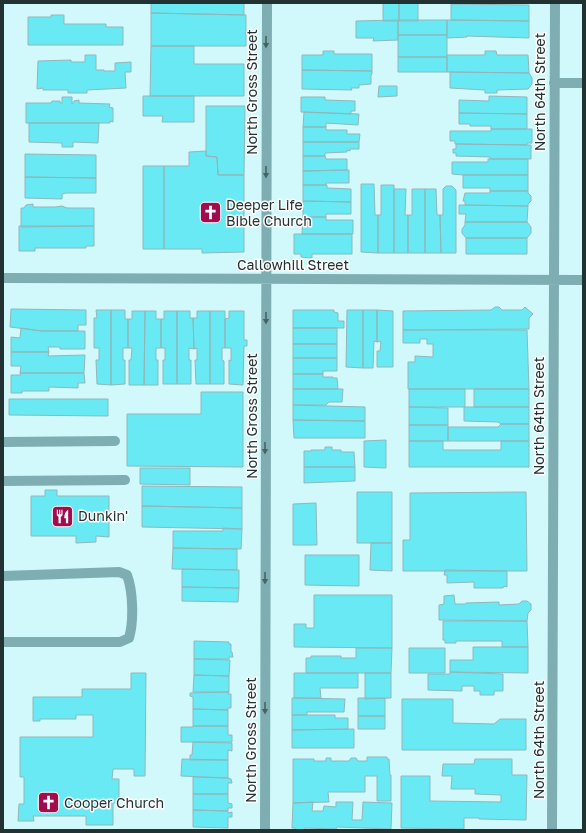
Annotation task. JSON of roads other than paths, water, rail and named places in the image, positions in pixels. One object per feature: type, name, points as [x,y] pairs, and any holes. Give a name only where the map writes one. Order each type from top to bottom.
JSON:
[{"type":"street","name":"North Gross Street","points":[[265,830],[266,3]]},
{"type":"street","name":"North 64th Street","points":[[552,830],[554,3]]},
{"type":"street","points":[[554,83],[583,84]]},
{"type":"street","name":"Callowhill Street","points":[[3,278],[583,280]]},
{"type":"street","points":[[3,442],[115,441]]},
{"type":"street","points":[[3,481],[125,480]]},
{"type":"street","points":[[3,576],[119,572],[127,574],[130,584],[132,627],[128,638],[120,642],[3,642]]},
{"type":"place","name":"Deeper Life Bible Church","points":[[211,213]]},
{"type":"place","name":"Dunkin'","points":[[62,516]]},
{"type":"place","name":"Cooper Church","points":[[49,803]]}]
